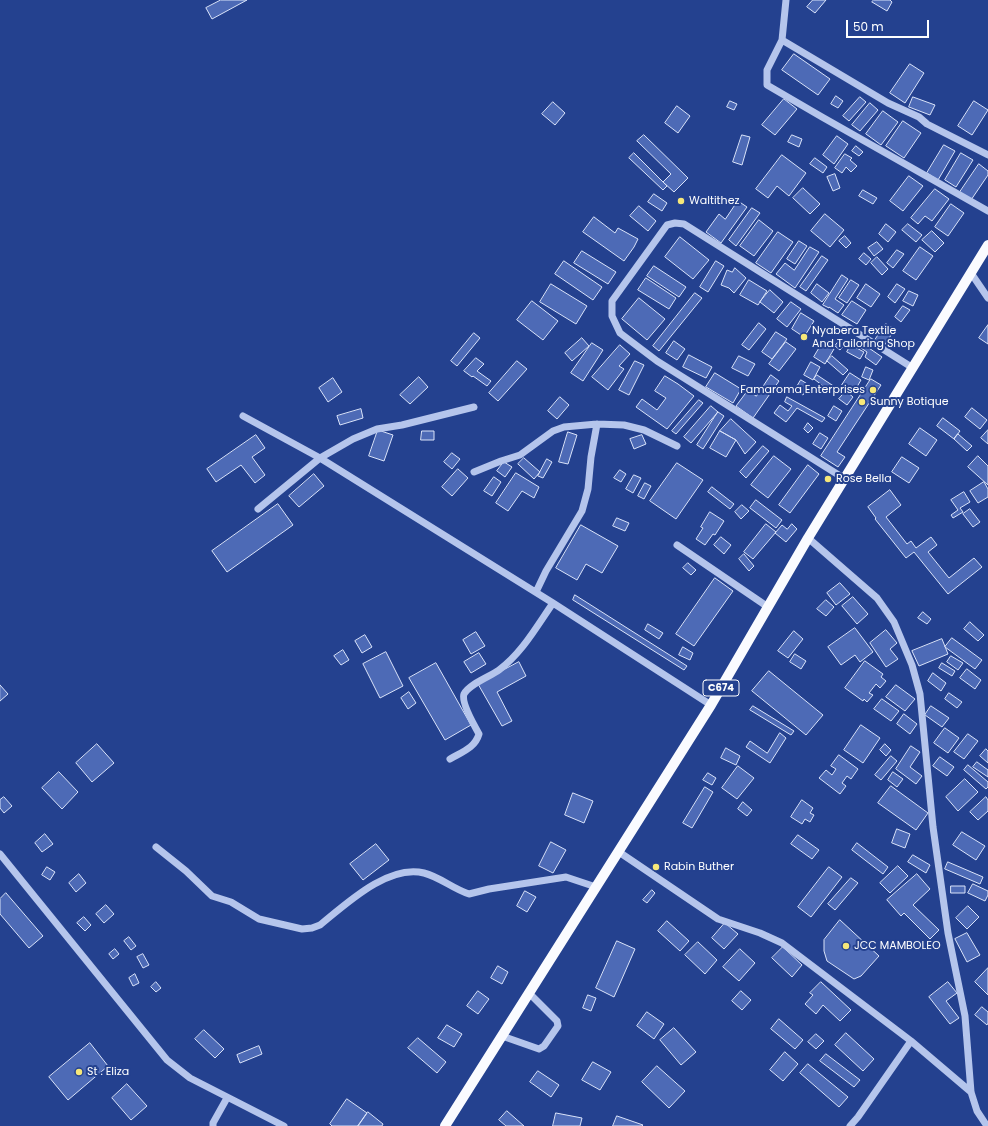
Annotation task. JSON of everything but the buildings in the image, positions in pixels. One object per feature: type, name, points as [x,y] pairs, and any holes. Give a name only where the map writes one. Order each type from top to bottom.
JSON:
[{"type":"main road","name":"C674","points":[[445,1126],[711,705],[808,538],[988,245]]},
{"type":"street","points":[[786,0],[782,40],[767,70],[767,85],[988,211]]},
{"type":"street","points":[[782,40],[888,103],[919,117],[927,124],[988,155]]},
{"type":"street","points":[[845,479],[657,361],[620,333],[612,316],[612,301],[667,225],[675,223],[684,224],[913,368]]},
{"type":"street","points":[[971,273],[988,298]]},
{"type":"street","points":[[258,509],[320,458],[353,439],[377,429],[402,425],[474,407]]},
{"type":"street","points":[[243,416],[320,458],[536,592],[711,705]]},
{"type":"street","points":[[536,592],[546,571],[582,511],[588,489],[591,457],[597,424]]},
{"type":"street","points":[[474,472],[520,455],[554,431],[564,427],[597,424],[624,425],[644,430],[676,446]]},
{"type":"street","points":[[808,538],[877,598],[894,622],[912,665],[920,694],[933,827],[948,933],[965,1016],[971,1092],[976,1111],[987,1126]]},
{"type":"street","points":[[677,545],[768,607]]},
{"type":"street","points":[[450,759],[470,748],[476,742],[479,734],[466,706],[464,694],[476,684],[500,670],[516,655],[529,639],[553,603]]},
{"type":"street","points":[[156,847],[186,871],[212,896],[231,902],[259,919],[302,929],[320,925],[365,889],[394,875],[411,872],[424,873],[469,894],[490,889],[566,877],[596,887]]},
{"type":"street","points":[[619,852],[718,919],[760,933],[782,943],[911,1042],[971,1092]]},
{"type":"street","points":[[0,854],[167,1060],[190,1078],[284,1126]]},
{"type":"street","points":[[502,1036],[539,1049],[544,1046],[558,1026],[557,1021],[529,993]]},
{"type":"street","points":[[850,1126],[858,1118],[911,1042]]},
{"type":"street","points":[[213,1126],[213,1123],[227,1098]]},
{"type":"place","name":"Waltithez","points":[[681,201]]},
{"type":"place","name":"Nyabera Textile And Tailoring Shop","points":[[804,337]]},
{"type":"place","name":"Famaroma Enterprises","points":[[873,390]]},
{"type":"place","name":"Sunny Botique","points":[[862,402]]},
{"type":"place","name":"Rose Bella","points":[[828,479]]},
{"type":"place","name":"Rabin Buther","points":[[656,867]]},
{"type":"place","name":"JCC MAMBOLEO","points":[[846,946]]},
{"type":"place","name":"St . Eliza","points":[[79,1072]]}]
